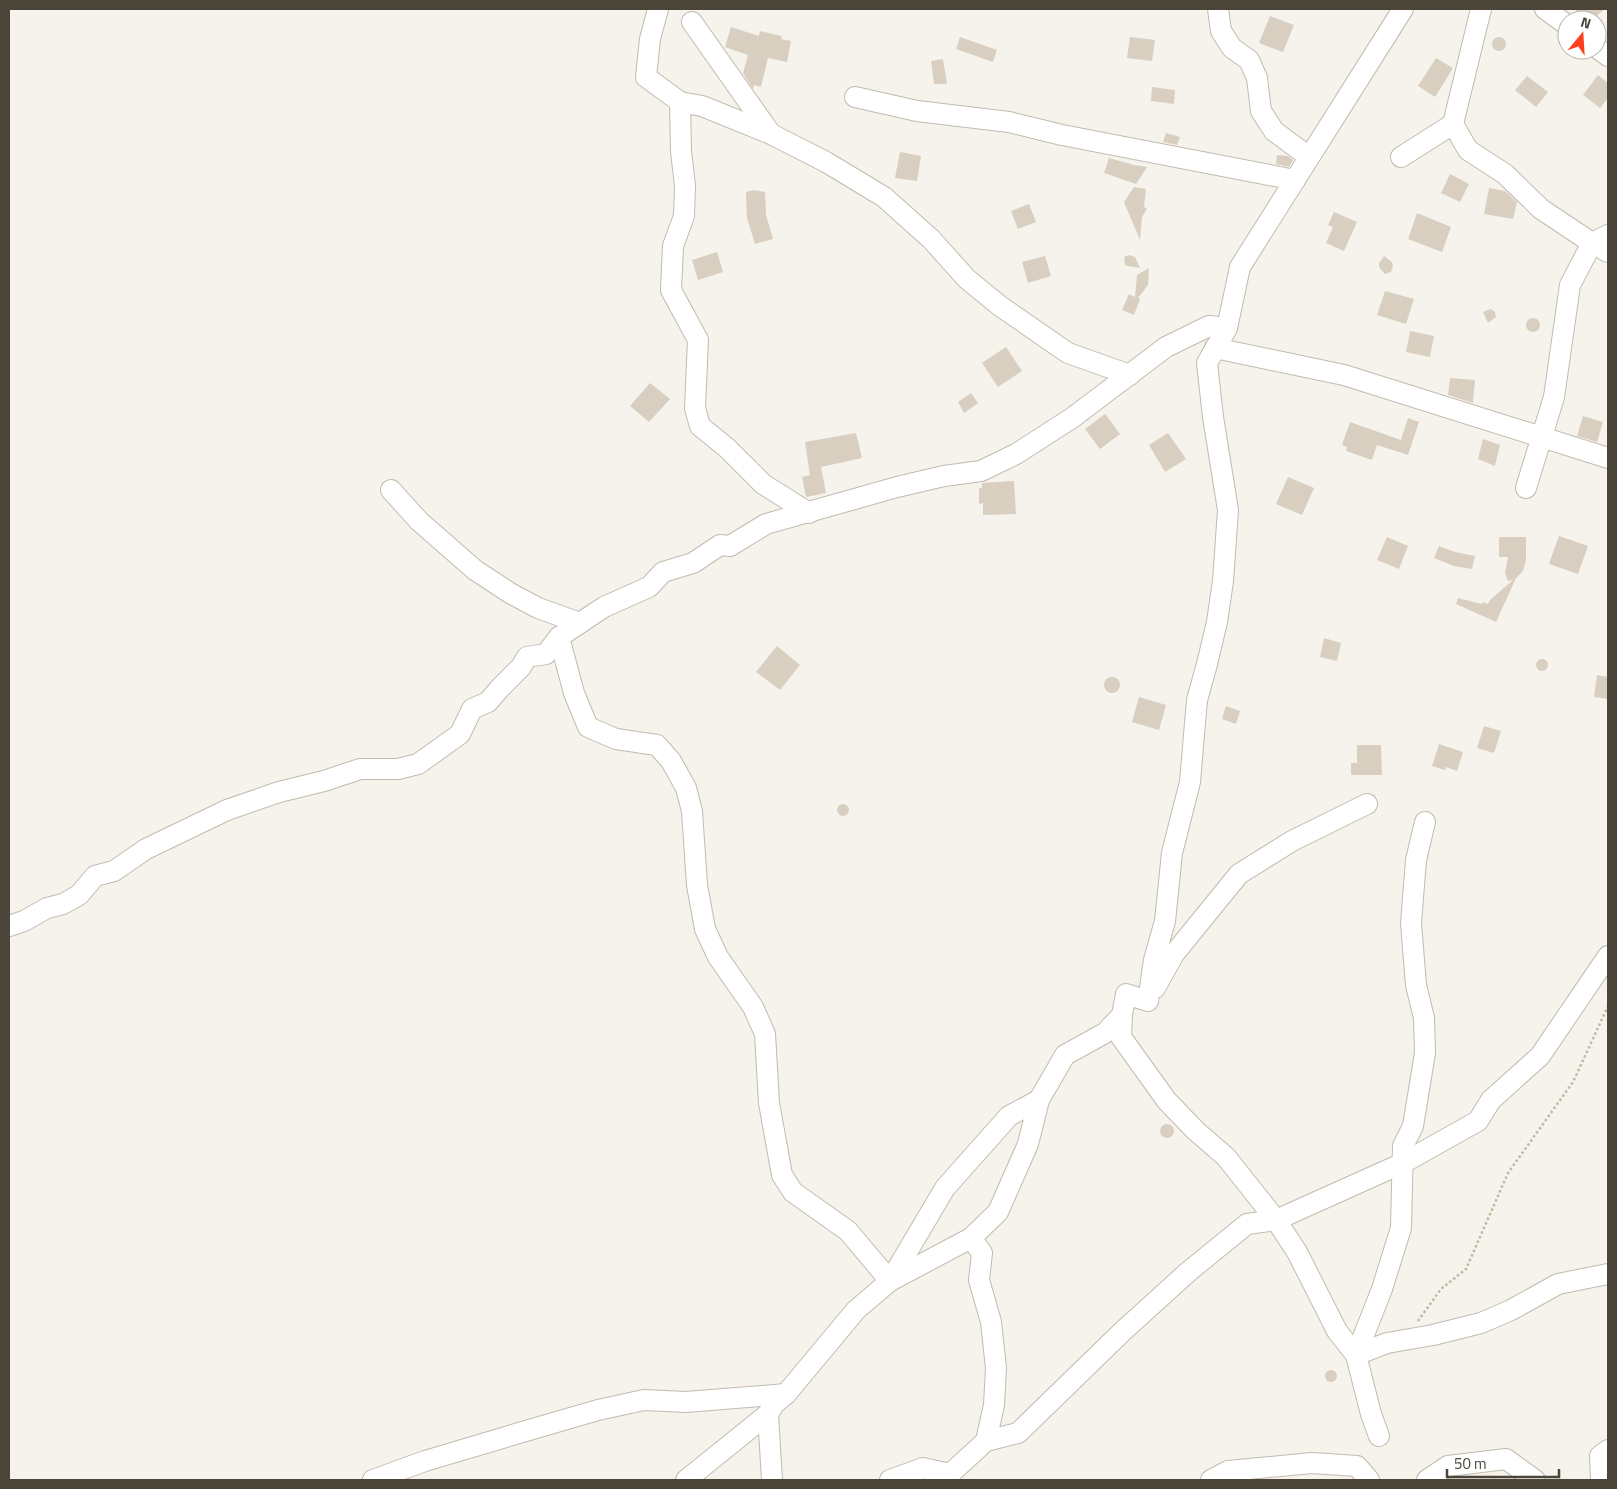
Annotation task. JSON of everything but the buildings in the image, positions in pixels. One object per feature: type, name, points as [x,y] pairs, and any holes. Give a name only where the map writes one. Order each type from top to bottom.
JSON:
[{"type":"street","points":[[658,9],[650,38],[646,77],[680,102],[702,106],[771,134],[826,162],[884,197],[931,239],[967,279],[1000,306],[1068,353],[1130,375]]},
{"type":"street","points":[[1218,9],[1221,31],[1232,48],[1249,60],[1257,78],[1261,111],[1274,131],[1309,156]]},
{"type":"street","points":[[1148,1001],[1154,960],[1165,921],[1172,853],[1190,782],[1197,700],[1217,622],[1223,582],[1228,510],[1206,363],[1227,328],[1240,267],[1403,9]]},
{"type":"street","points":[[1481,9],[1453,124],[1468,150],[1505,174],[1542,209],[1603,243],[1570,285],[1554,397],[1526,488]]},
{"type":"street","points":[[1545,9],[1557,18]]},
{"type":"street","points":[[692,22],[771,134]]},
{"type":"street","points":[[855,98],[917,111],[1009,122],[1295,180]]},
{"type":"street","points":[[680,102],[681,151],[686,186],[684,216],[674,246],[671,290],[698,340],[695,408],[700,426],[727,448],[763,484],[809,513]]},
{"type":"street","points":[[1401,157],[1453,124]]},
{"type":"street","points":[[9,926],[24,921],[46,908],[63,904],[79,894],[95,876],[114,871],[146,849],[227,810],[279,792],[324,781],[360,769],[398,769],[418,764],[460,734],[472,709],[488,702],[521,667],[527,657],[546,654],[559,637],[604,607],[649,587],[663,572],[693,563],[720,545],[730,546],[766,524],[897,487],[944,476],[981,471],[1016,454],[1072,418],[1166,347],[1208,326],[1227,328]]},
{"type":"street","points":[[1215,348],[1344,375],[1608,458]]},
{"type":"street","points":[[391,490],[418,521],[475,570],[510,593],[538,608],[580,623]]},
{"type":"street","points":[[559,637],[574,694],[588,727],[616,739],[657,745],[671,761],[686,788],[692,811],[697,886],[705,929],[718,957],[753,1007],[765,1034],[769,1103],[782,1175],[793,1192],[848,1231],[890,1281]]},
{"type":"street","points":[[1148,1001],[1174,954],[1239,874],[1292,842],[1367,804]]},
{"type":"street","points":[[1356,1355],[1382,1289],[1401,1228],[1403,1146],[1413,1126],[1425,1054],[1424,1018],[1416,985],[1411,923],[1416,860],[1425,822]]},
{"type":"street","points":[[890,1480],[923,1468],[950,1474],[986,1441],[1018,1433],[1123,1331],[1174,1285],[1247,1224],[1276,1220],[1403,1163],[1478,1121],[1491,1100],[1540,1056],[1608,956]]},
{"type":"street","points":[[1148,1001],[1126,994],[1122,1015],[1121,1037],[1167,1101],[1196,1131],[1226,1157],[1276,1220],[1297,1252],[1337,1331],[1356,1355],[1370,1414],[1380,1436]]},
{"type":"street","points":[[686,1480],[768,1414],[774,1404],[786,1394],[856,1310],[890,1281],[971,1238],[998,1212],[1028,1144],[1039,1100],[1065,1055],[1105,1033],[1122,1015]]},
{"type":"street","points":[[890,1281],[945,1188],[1009,1116],[1039,1100]]},
{"type":"street","points":[[971,1238],[982,1252],[979,1280],[991,1322],[996,1368],[994,1405],[986,1441]]},
{"type":"street","points":[[1356,1355],[1387,1343],[1481,1323],[1511,1310],[1558,1284],[1608,1274]]},
{"type":"street","points":[[373,1480],[426,1461],[509,1436],[598,1410],[644,1400],[686,1402],[786,1394]]},
{"type":"street","points":[[768,1414],[772,1480]]},
{"type":"street","points":[[1600,1480],[1600,1456],[1608,1450]]},
{"type":"street","points":[[1426,1480],[1448,1466],[1506,1459],[1535,1480]]},
{"type":"street","points":[[1211,1480],[1228,1471],[1312,1463],[1357,1466],[1369,1480]]},
{"type":"path","points":[[1404,1340],[1441,1289],[1466,1269],[1508,1173],[1573,1082],[1608,1006]]}]
